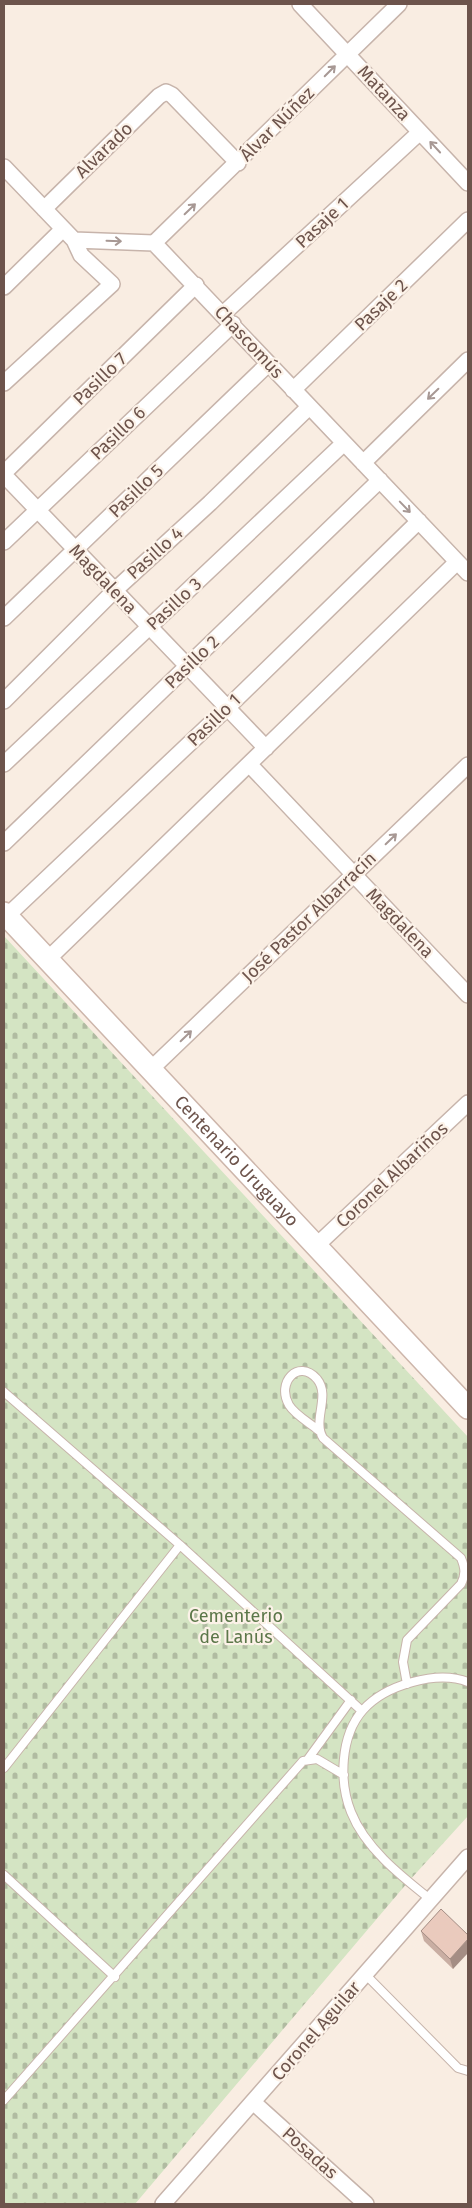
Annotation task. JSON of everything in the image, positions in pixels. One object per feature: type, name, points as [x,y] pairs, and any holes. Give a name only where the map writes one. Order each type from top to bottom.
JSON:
[{"type":"main road","name":"Centenario Uruguayo","points":[[5,915],[468,1408]]},
{"type":"street","name":"Matanza","points":[[300,4],[468,183]]},
{"type":"street","name":"Álvar Núñez","points":[[154,243],[238,163],[398,4]]},
{"type":"street","name":"Alvarado","points":[[44,209],[159,96],[166,92],[172,95],[238,163]]},
{"type":"street","name":"Pasaje 1","points":[[228,319],[420,132]]},
{"type":"street","points":[[4,167],[74,240],[81,255],[112,284],[4,383]]},
{"type":"street","name":"Pasaje 2","points":[[293,390],[468,220]]},
{"type":"street","points":[[4,287],[63,229]]},
{"type":"street","points":[[74,240],[154,243]]},
{"type":"street","name":"Chascomús","points":[[154,243],[468,573]]},
{"type":"street","name":"Pasillo 7","points":[[4,474],[196,285]]},
{"type":"street","name":"Pasillo 6","points":[[4,542],[228,319]]},
{"type":"street","points":[[363,463],[468,360]]},
{"type":"street","name":"Pasillo 5","points":[[4,618],[268,364]]},
{"type":"street","name":"Pasillo 4","points":[[4,702],[114,590],[210,503],[309,406]]},
{"type":"street","name":"Pasillo 3","points":[[4,764],[344,443]]},
{"type":"street","name":"Magdalena","points":[[4,474],[266,748]]},
{"type":"street","name":"Pasillo 2","points":[[4,843],[380,480]]},
{"type":"street","name":"Pasillo 1","points":[[5,915],[227,708],[419,522]]},
{"type":"street","points":[[47,960],[457,562]]},
{"type":"street","name":"Magdalena","points":[[249,764],[468,995]]},
{"type":"street","name":"José Pastor Albarracín","points":[[150,1070],[468,765]]},
{"type":"street","name":"Coronel Albariños","points":[[316,1246],[468,1103]]},
{"type":"street","name":"Coronel Aguilar","points":[[163,2204],[468,1858]]},
{"type":"street","name":"Posadas","points":[[253,2102],[366,2204]]},
{"type":"lane","points":[[318,1430],[322,1387],[316,1378],[307,1372],[298,1371],[289,1377],[285,1386],[284,1394],[290,1406],[318,1430],[323,1438],[461,1558],[464,1566],[465,1576],[461,1584],[407,1640],[403,1662],[407,1684]]},
{"type":"lane","points":[[5,1396],[180,1545],[362,1711]]},
{"type":"lane","points":[[4,1768],[180,1545]]},
{"type":"lane","points":[[430,1899],[408,1882],[380,1855],[357,1826],[345,1794],[345,1754],[351,1733],[362,1711],[376,1700],[407,1684],[429,1678],[468,1682]]},
{"type":"lane","points":[[4,2100],[303,1761],[308,1759],[350,1700]]},
{"type":"lane","points":[[308,1759],[324,1762],[344,1775]]},
{"type":"lane","points":[[4,1875],[114,1977]]},
{"type":"lane","points":[[365,1974],[458,2068],[468,2071]]},
{"type":"green space","name":"Cementerio de Lanús","points":[[4,936],[468,1437],[468,1816],[408,1882],[135,2204],[4,2204]]},
{"type":"building","points":[[441,1909],[468,1935],[468,1939],[450,1959],[421,1931]]}]
